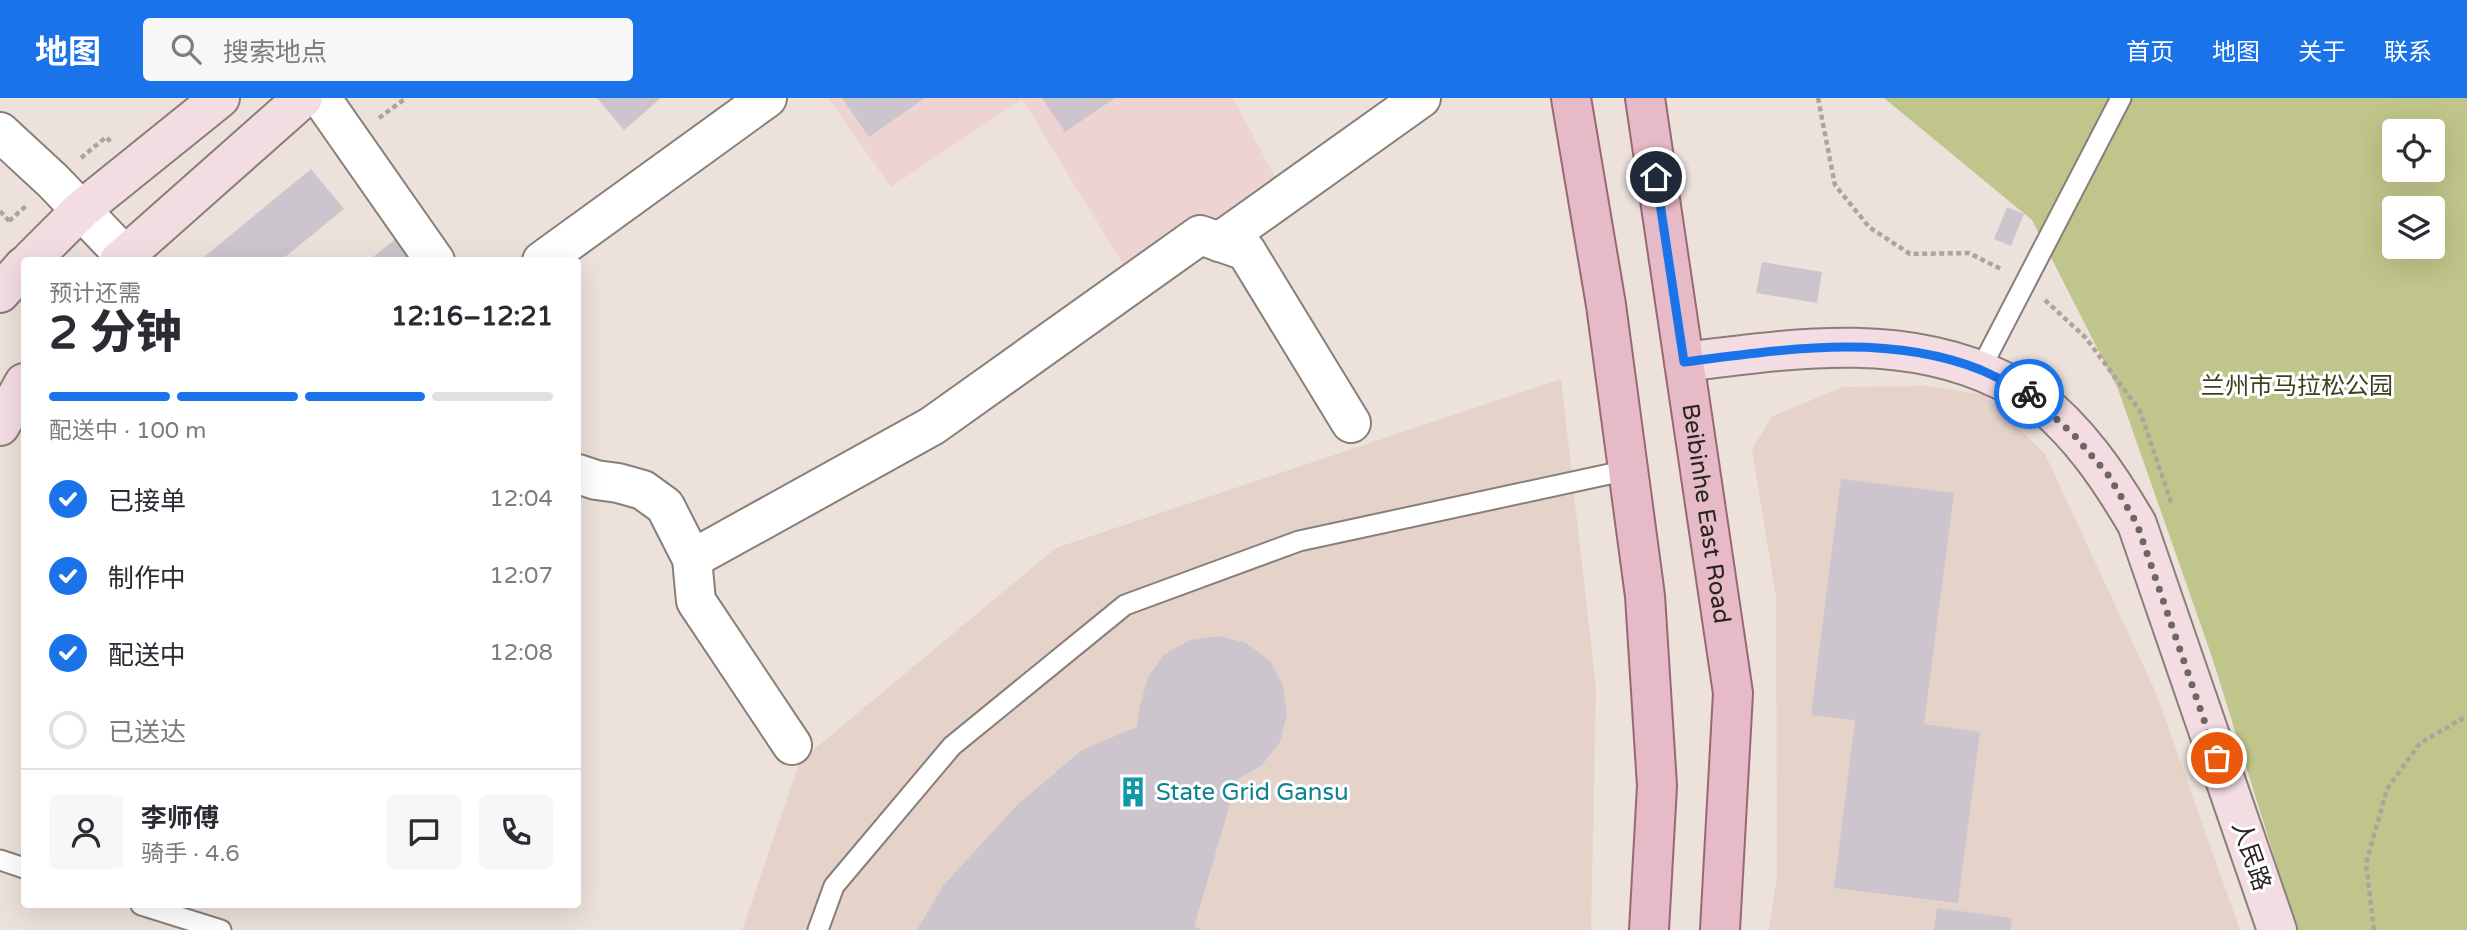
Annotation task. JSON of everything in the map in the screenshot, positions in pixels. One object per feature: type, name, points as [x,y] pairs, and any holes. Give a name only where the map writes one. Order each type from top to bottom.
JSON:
[{"type":"main road","points":[[1571,98],[1606,305],[1645,596],[1657,786],[1649,930]]},
{"type":"main road","name":"Beibinhe East Road","points":[[1645,98],[1733,693],[1720,930]]},
{"type":"street","points":[[34,257],[81,210],[220,98]]},
{"type":"street","points":[[123,257],[303,98]]},
{"type":"street","points":[[321,98],[432,257]]},
{"type":"street","points":[[548,257],[767,98]]},
{"type":"street","points":[[1219,242],[1421,98]]},
{"type":"street","points":[[0,132],[81,210],[121,257]]},
{"type":"street","points":[[692,558],[932,426],[1200,235],[1246,251],[1351,422]]},
{"type":"street","points":[[0,293],[21,269]]},
{"type":"street","name":"人民路","points":[[1684,362],[1799,348],[1871,346],[1928,354],[1980,370],[2034,396],[2074,435],[2109,476],[2137,524],[2277,930]]},
{"type":"street","points":[[0,426],[21,388]]},
{"type":"street","points":[[581,475],[643,490],[665,506],[692,558],[696,601],[792,745]]},
{"type":"lane","points":[[1980,370],[2121,98]]},
{"type":"lane","points":[[818,930],[834,886],[952,746],[1125,605],[1299,541],[1629,470]]},
{"type":"lane","points":[[0,860],[21,867]]},
{"type":"lane","points":[[151,908],[221,930]]},
{"type":"path","points":[[2374,930],[2365,864],[2387,789],[2420,743],[2467,716]]},
{"type":"shaded area","points":[[828,98],[1233,98],[1277,181],[1129,274],[1022,99],[891,187]]},
{"type":"shaded area","points":[[1561,379],[1596,688],[1591,930],[742,930],[800,761],[1056,548]]},
{"type":"shaded area","points":[[1927,386],[1985,395],[2045,454],[2156,693],[2240,930],[1769,930],[1777,876],[1776,597],[1752,449],[1773,416],[1843,387]]},
{"type":"green space","name":"兰州市马拉松公园","points":[[1884,98],[2467,98],[2467,930],[2297,930],[2212,657],[2118,389],[2032,220]]},
{"type":"building","points":[[597,98],[661,98],[624,130]]},
{"type":"building","points":[[842,98],[925,98],[869,137]]},
{"type":"building","points":[[1042,98],[1115,98],[1065,132]]},
{"type":"building","points":[[311,169],[344,209],[285,257],[204,257]]},
{"type":"building","points":[[2007,207],[2024,214],[2011,246],[1994,239]]},
{"type":"building","points":[[398,237],[413,257],[373,257]]},
{"type":"building","points":[[1762,262],[1822,272],[1817,303],[1756,293]]},
{"type":"building","points":[[1841,479],[1954,493],[1924,724],[1980,732],[1958,903],[1834,888],[1855,720],[1811,715]]},
{"type":"building","name":"State Grid Gansu","points":[[1219,636],[1246,643],[1270,661],[1283,686],[1287,715],[1280,742],[1262,765],[1237,780],[1194,927],[1202,930],[917,930],[943,886],[1017,805],[1082,750],[1137,727],[1148,677],[1165,654],[1190,640]]},
{"type":"building","points":[[1937,908],[2012,918],[2010,930],[1934,930]]},
{"type":"way so far","points":[[2029,394],[2074,435],[2109,476],[2137,524],[2217,758]]},
{"type":"place","name":"State Grid Gansu","points":[[1133,792]]},
{"type":"route","points":[[1656,177],[1684,362],[1799,348],[1871,346],[1928,354],[1980,370],[2029,394]]}]
